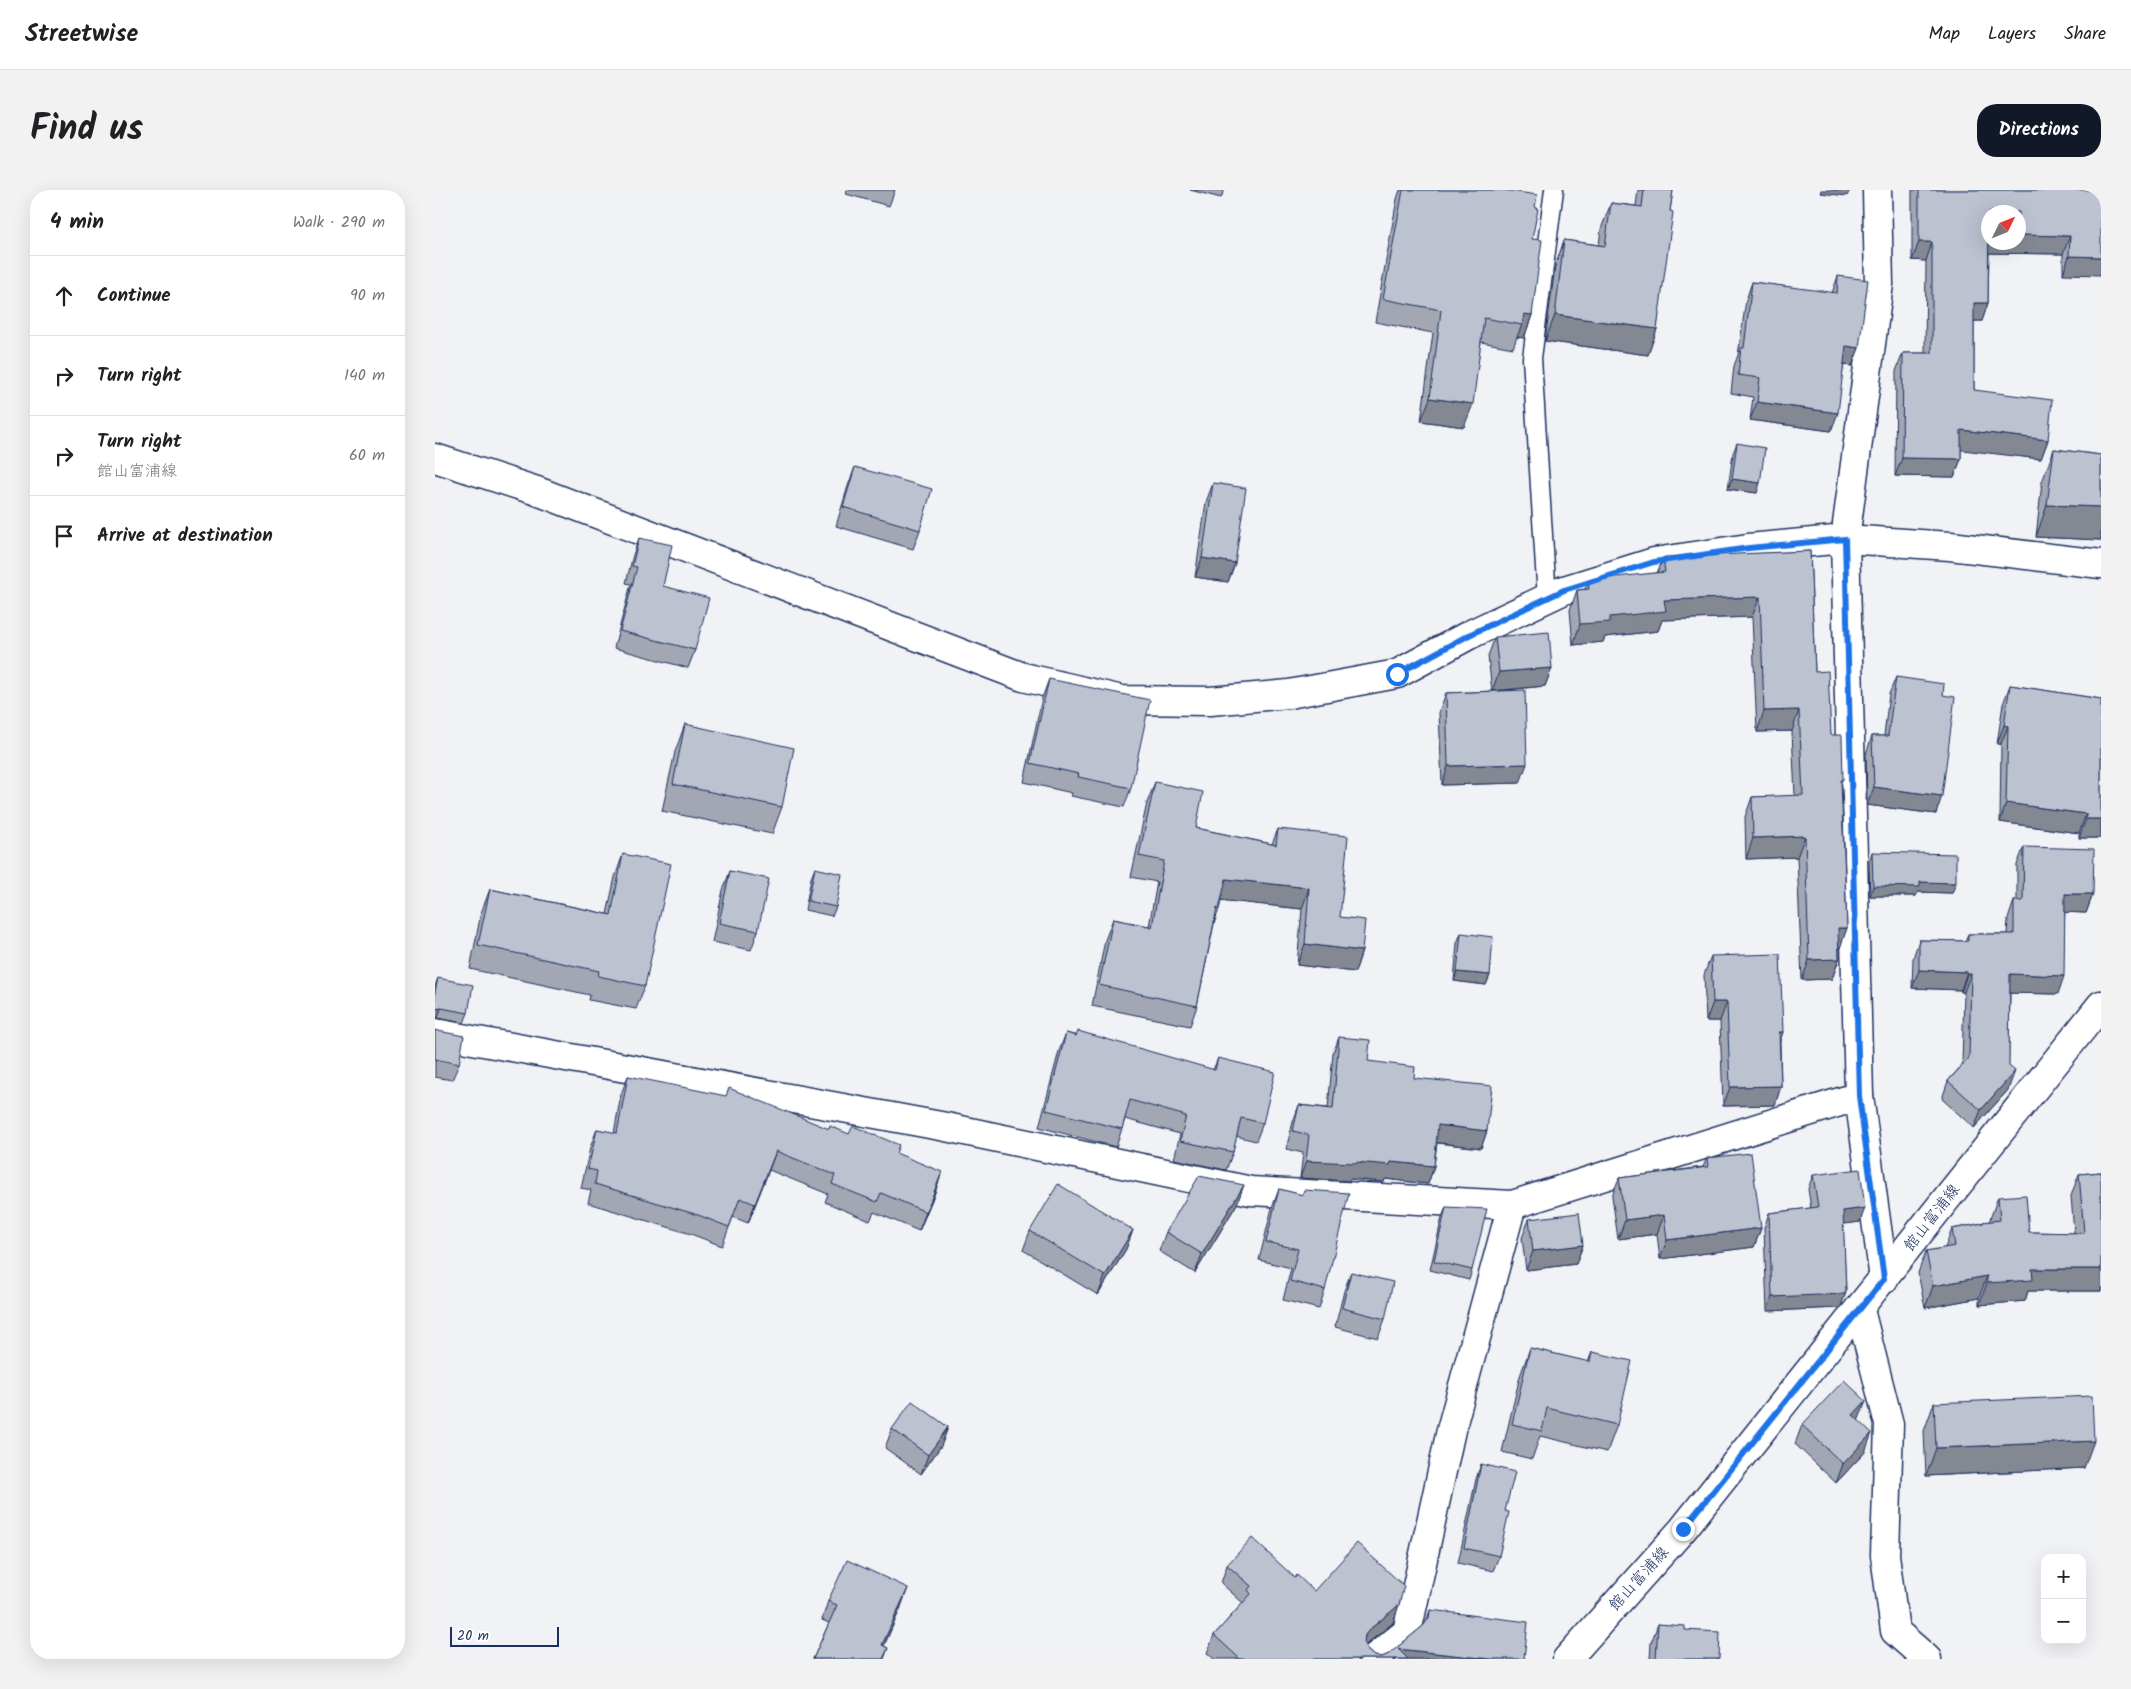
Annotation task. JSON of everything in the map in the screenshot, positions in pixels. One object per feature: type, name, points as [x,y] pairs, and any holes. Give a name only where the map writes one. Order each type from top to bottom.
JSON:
[{"type":"street","points":[[1877,190],[1879,284],[1845,539],[1859,1096],[1884,1279]]},
{"type":"street","points":[[435,458],[537,491],[1023,677],[1122,700],[1210,701],[1289,694],[1397,674],[1469,635],[1564,590],[1654,562],[1749,548],[1845,539],[1950,546],[2101,564]]},
{"type":"street","name":"館山富浦線","points":[[1567,1659],[1683,1529],[2101,1005]]},
{"type":"street","points":[[435,1033],[946,1127],[1251,1192],[1512,1205],[1859,1096]]},
{"type":"street","points":[[1373,1659],[1407,1632],[1451,1430],[1512,1205]]},
{"type":"street","points":[[1859,1310],[1889,1424],[1885,1555],[1895,1631],[1927,1659]]},
{"type":"lane","points":[[1547,598],[1532,358],[1554,190]]},
{"type":"building","points":[[1403,190],[1504,190],[1537,195],[1535,208],[1538,209],[1532,239],[1542,240],[1532,315],[1524,314],[1522,325],[1484,318],[1473,404],[1430,398],[1441,310],[1383,299]]},
{"type":"building","points":[[1644,190],[1673,190],[1670,211],[1673,212],[1657,329],[1555,315],[1564,240],[1605,246],[1611,203],[1642,207]]},
{"type":"building","points":[[1919,190],[2101,190],[2101,257],[2069,256],[2070,236],[2026,235],[2026,205],[1981,205],[1981,250],[1989,250],[1988,303],[1974,303],[1974,390],[2052,400],[2048,440],[1961,430],[1961,459],[1902,458],[1903,353],[1932,353],[1932,242],[1919,242]]},
{"type":"building","points":[[1838,276],[1868,280],[1859,348],[1846,346],[1838,413],[1757,402],[1760,378],[1738,375],[1741,348],[1744,348],[1752,282],[1837,293]]},
{"type":"building","points":[[1737,443],[1765,448],[1760,483],[1732,479]]},
{"type":"building","points":[[2054,449],[2101,455],[2101,507],[2047,505]]},
{"type":"building","points":[[855,467],[932,489],[920,530],[843,507]]},
{"type":"building","points":[[1213,483],[1246,488],[1235,563],[1202,558]]},
{"type":"building","points":[[639,538],[672,545],[663,586],[709,598],[695,650],[620,631],[637,567],[632,566]]},
{"type":"building","points":[[1810,551],[1815,672],[1828,671],[1831,735],[1842,735],[1843,780],[1841,780],[1847,928],[1838,928],[1839,959],[1809,960],[1805,836],[1753,838],[1752,797],[1803,795],[1799,710],[1764,711],[1760,597],[1664,600],[1666,611],[1610,617],[1610,622],[1580,624],[1577,590],[1589,589],[1588,581],[1595,579],[1665,572],[1663,558],[1665,557]]},
{"type":"building","points":[[1549,632],[1552,668],[1499,672],[1495,637]]},
{"type":"building","points":[[1896,677],[1944,684],[1943,695],[1955,697],[1942,796],[1874,787],[1872,736],[1888,736]]},
{"type":"building","points":[[1049,679],[1150,700],[1131,788],[1078,777],[1079,774],[1030,763]]},
{"type":"building","points":[[2010,685],[2101,699],[2101,819],[2086,819],[2086,814],[2006,803],[2008,726],[2004,725]]},
{"type":"building","points":[[1525,690],[1527,764],[1448,766],[1446,693]]},
{"type":"building","points":[[685,724],[794,748],[782,807],[673,784]]},
{"type":"building","points":[[1155,782],[1203,792],[1196,828],[1276,845],[1278,829],[1348,836],[1340,917],[1365,920],[1362,951],[1305,944],[1309,888],[1226,879],[1219,909],[1217,908],[1197,1006],[1099,985],[1113,919],[1152,927],[1164,861],[1139,856]]},
{"type":"building","points":[[2024,847],[2094,849],[2093,894],[2065,894],[2064,976],[2010,974],[2009,1066],[2015,1071],[1981,1110],[1948,1081],[1969,1058],[1971,974],[1967,974],[1967,972],[1919,970],[1919,940],[1968,941],[1968,934],[2014,934],[2014,901],[2023,901]]},
{"type":"building","points":[[1872,852],[1956,854],[1956,883],[1920,882],[1920,887],[1873,886]]},
{"type":"building","points":[[623,854],[671,864],[645,986],[598,976],[599,971],[478,945],[490,889],[611,915]]},
{"type":"building","points":[[815,868],[842,874],[836,907],[808,901]]},
{"type":"building","points":[[730,871],[769,879],[758,931],[719,923]]},
{"type":"building","points":[[1461,933],[1493,937],[1490,975],[1457,972]]},
{"type":"building","points":[[1780,954],[1783,1032],[1779,1032],[1781,1086],[1730,1087],[1727,1002],[1713,1002],[1711,956]]},
{"type":"building","points":[[438,978],[473,985],[468,1013],[441,1008],[435,1009],[435,992]]},
{"type":"building","points":[[435,1030],[464,1036],[459,1064],[435,1059]]},
{"type":"building","points":[[1078,1031],[1215,1070],[1218,1058],[1275,1072],[1263,1123],[1241,1118],[1233,1152],[1180,1141],[1186,1116],[1130,1100],[1122,1129],[1046,1110],[1066,1033],[1076,1036]]},
{"type":"building","points":[[1339,1037],[1370,1040],[1368,1061],[1415,1067],[1414,1078],[1492,1086],[1487,1131],[1438,1125],[1434,1166],[1391,1162],[1390,1165],[1306,1161],[1309,1135],[1293,1131],[1299,1105],[1333,1109]]},
{"type":"building","points":[[628,1076],[726,1096],[729,1088],[829,1129],[830,1126],[849,1134],[853,1126],[899,1145],[896,1153],[942,1172],[926,1212],[881,1193],[877,1202],[832,1184],[835,1175],[776,1151],[755,1204],[740,1198],[729,1227],[698,1215],[595,1184],[597,1171],[588,1169],[597,1129],[617,1133]]},
{"type":"building","points":[[1751,1153],[1761,1228],[1667,1240],[1664,1215],[1625,1220],[1619,1178],[1708,1167],[1707,1158]]},
{"type":"building","points":[[1860,1169],[1865,1208],[1843,1211],[1846,1292],[1844,1294],[1772,1297],[1769,1213],[1818,1207],[1813,1175]]},
{"type":"building","points":[[2101,1172],[2101,1269],[2032,1269],[2033,1280],[1987,1283],[1987,1276],[1933,1286],[1926,1251],[1955,1246],[1952,1229],[2000,1220],[1998,1197],[2026,1195],[2029,1232],[2084,1233],[2079,1174]]},
{"type":"building","points":[[1199,1176],[1244,1185],[1202,1254],[1166,1232]]},
{"type":"building","points":[[1058,1184],[1133,1230],[1105,1276],[1030,1231]]},
{"type":"building","points":[[1279,1189],[1303,1195],[1304,1190],[1349,1193],[1325,1290],[1290,1281],[1298,1249],[1266,1242]]},
{"type":"building","points":[[1446,1207],[1487,1209],[1472,1270],[1434,1261]]},
{"type":"building","points":[[1579,1213],[1583,1245],[1533,1251],[1529,1219]]},
{"type":"building","points":[[1351,1272],[1393,1282],[1385,1319],[1342,1308]]},
{"type":"building","points":[[1530,1348],[1590,1362],[1592,1352],[1632,1361],[1617,1425],[1547,1408],[1542,1431],[1512,1424]]},
{"type":"building","points":[[1844,1380],[1866,1401],[1853,1415],[1872,1433],[1843,1464],[1802,1425]]},
{"type":"building","points":[[2092,1396],[2094,1441],[1936,1448],[1934,1403]]},
{"type":"building","points":[[912,1401],[948,1427],[928,1455],[892,1429]]},
{"type":"building","points":[[1481,1464],[1515,1472],[1505,1511],[1509,1512],[1499,1556],[1464,1548]]},
{"type":"building","points":[[1252,1538],[1295,1578],[1297,1575],[1314,1591],[1357,1543],[1404,1586],[1399,1605],[1365,1635],[1364,1643],[1367,1650],[1374,1656],[1382,1657],[1389,1654],[1423,1626],[1429,1618],[1430,1610],[1528,1622],[1524,1659],[1490,1659],[1398,1649],[1408,1659],[1240,1659],[1214,1635],[1251,1594],[1248,1590],[1251,1586],[1227,1565]]},
{"type":"building","points":[[847,1560],[908,1588],[882,1645],[888,1648],[883,1659],[813,1659],[837,1605],[828,1601]]},
{"type":"building","points":[[1658,1624],[1685,1626],[1685,1630],[1720,1632],[1719,1659],[1656,1659]]},
{"type":"route","points":[[1397,674],[1469,635],[1564,590],[1654,562],[1749,548],[1845,539],[1859,1096],[1875,1225],[1884,1279],[1683,1529]]}]
